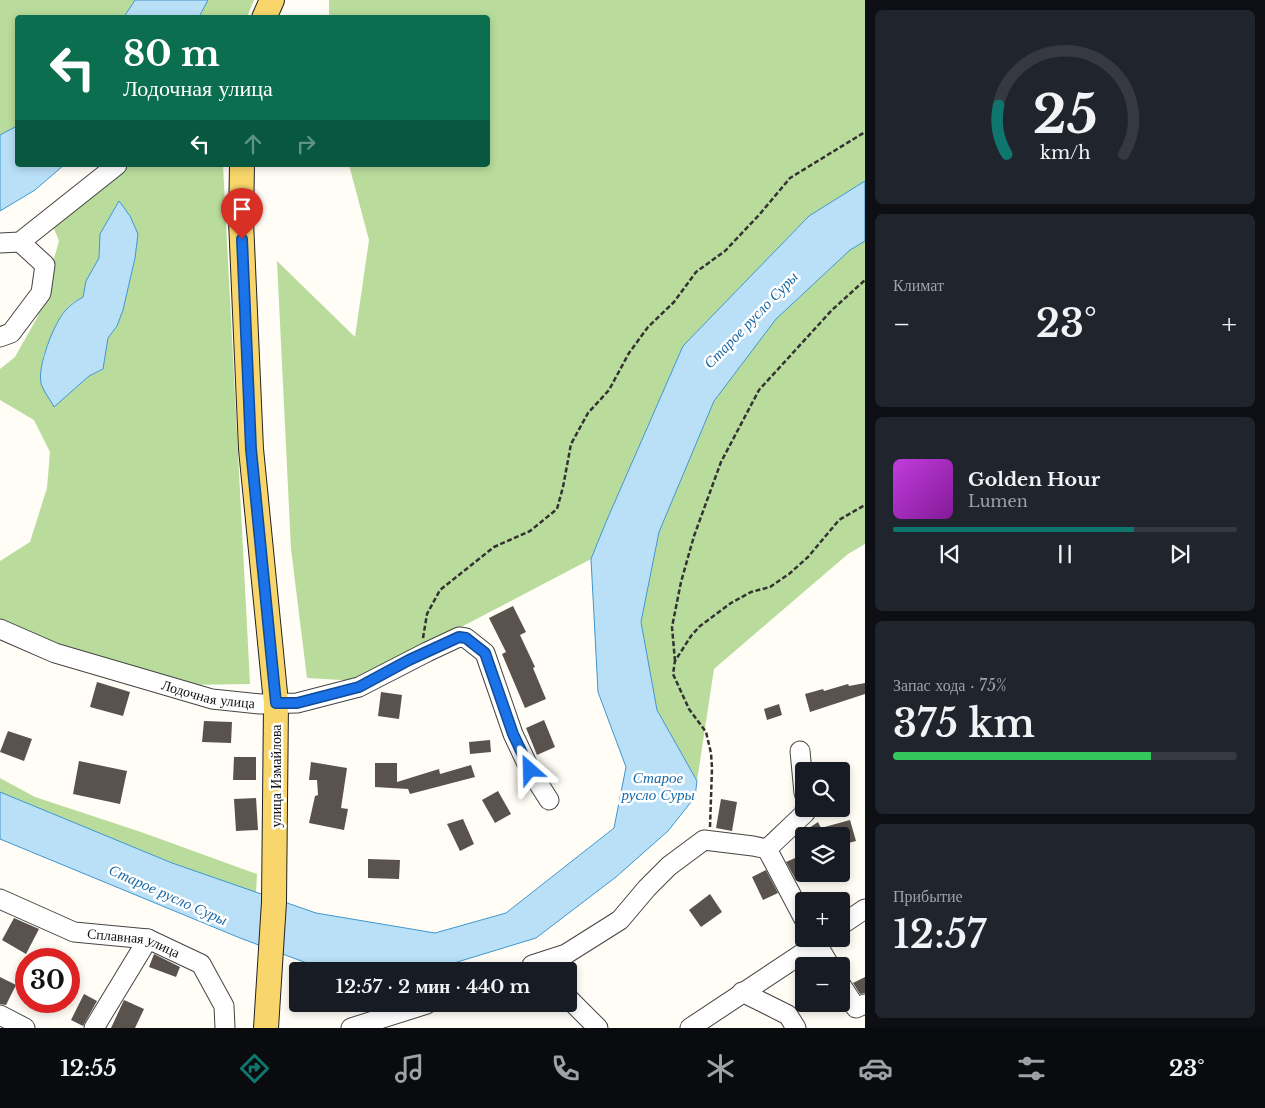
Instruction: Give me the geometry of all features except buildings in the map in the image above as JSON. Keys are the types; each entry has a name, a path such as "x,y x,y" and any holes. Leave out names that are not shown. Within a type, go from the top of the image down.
{"main road":[{"path":"265,15 272,0"},
{"name":"улица Измайлова","path":"242,167 242,222 251,449 276,703 274,902 266,1028"}],"street":[{"path":"0,243 20,242 114,167"},
{"path":"0,337 12,332 41,293 46,265 20,242"},
{"name":"Лодочная улица","path":"0,629 55,653 212,699 260,704 297,703 359,687 459,637 466,638 485,653 513,734 530,770 549,800"},
{"path":"800,751 801,762"},
{"path":"767,849 801,817"},
{"path":"546,962 566,954 620,920 647,888 669,866 704,840 767,849"},
{"path":"767,849 795,903"},
{"name":"Сплавная улица","path":"0,899 74,932 148,939 201,964 224,1006 225,1028"},
{"path":"850,920 865,909"},
{"path":"94,1028 148,939"},
{"path":"690,1028 809,947"},
{"path":"742,992 788,1014 796,1028"},
{"path":"850,999 856,1008 865,1004"},
{"path":"577,1007 598,1028"},
{"path":"351,1028 402,1012"},
{"path":"0,1015 25,1028"}],"path":[{"path":"427,652 423,638 427,614 440,590 494,547 530,531 557,509 571,444 588,413 609,390 630,353 648,327 674,302 696,272 725,251 790,178 865,132"},
{"path":"704,840 710,827 711,752 706,732 689,709 673,674 675,661 672,627 681,582 694,536 721,462 759,390 832,310 865,280"},
{"path":"675,661 691,636 700,626 731,603 751,592 770,587 789,574 808,557 839,520 865,506"}],"green space":[{"path":"0,0 135,0 125,15 15,15 15,127 0,135"},
{"path":"208,0 254,0 248,15 200,15"},
{"path":"329,0 865,0 865,181 809,216 683,346 591,559 358,681 307,678 291,549 277,261 355,337 369,240 350,167 490,167 490,15 329,15"},
{"path":"126,167 223,167 250,684 184,685 42,639 0,621 0,561 30,542 47,488 50,452 34,420 0,400 0,369 15,357 38,316 59,241 53,226","holes":["119,201 135,227 135,258 123,310 117,326 108,338 103,369 89,376 70,393 50,397 41,385 43,356 63,313 72,303 83,297 86,281 99,258 99,247 107,222"]},
{"path":"865,241 865,544 848,554 714,669 697,781 657,710 641,621 659,532 714,401 776,319 850,250"},
{"path":"0,778 35,797 141,832 257,874 256,893 172,863 0,792"}],"water":[{"path":"135,0 208,0 200,15 125,15"},
{"path":"15,127 15,167 62,167 35,190 0,211 0,135"},
{"name":"Старое русло Суры","path":"865,181 865,241 850,250 776,319 714,401 659,532 641,622 657,710 697,781 695,797 668,831 616,877 536,938 457,962 304,962 240,938 0,839 0,792 172,863 316,913 435,933 506,913 614,828 626,767 598,692 591,559 683,346 809,216"},
{"path":"119,201 130,216 138,234 135,258 123,310 117,326 108,338 103,369 89,376 54,407 41,383 40,376 44,356 61,317 69,307 83,297 86,281 99,258 100,234"}],"route":[{"path":"242,239 251,449 276,703 297,703 359,687 409,660 459,637 466,638 485,653 513,734 530,770"}]}
